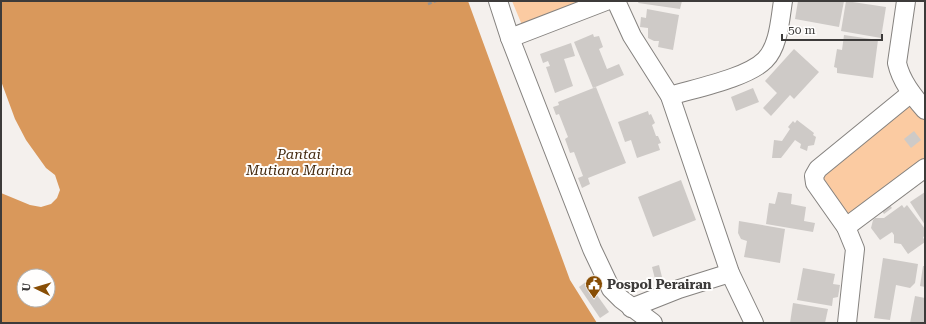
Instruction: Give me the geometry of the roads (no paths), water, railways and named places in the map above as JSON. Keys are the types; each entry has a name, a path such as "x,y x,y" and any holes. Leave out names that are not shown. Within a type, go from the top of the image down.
{"street":[{"path":"498,1 510,38 592,249 611,288 631,308 653,323"},
{"path":"510,38 606,1"},
{"path":"616,1 632,36 670,96 730,273 754,323"},
{"path":"670,96 738,75 766,59 774,44 780,26 783,1"},
{"path":"906,1 897,63 899,71 911,93 925,110"},
{"path":"847,323 855,249 846,227 815,183 815,172 911,93"},
{"path":"846,227 925,168"},
{"path":"631,308 679,289 730,273"}],"water":[{"name":"Pantai Mutiara Marina","path":"1,1 468,1 570,280 597,323 1,323 1,193 30,205 41,207 51,204 57,198 60,190 55,175 46,168 26,140 15,119 1,81"}],"place":[{"name":"Pospol Perairan","path":"594,299"}]}
